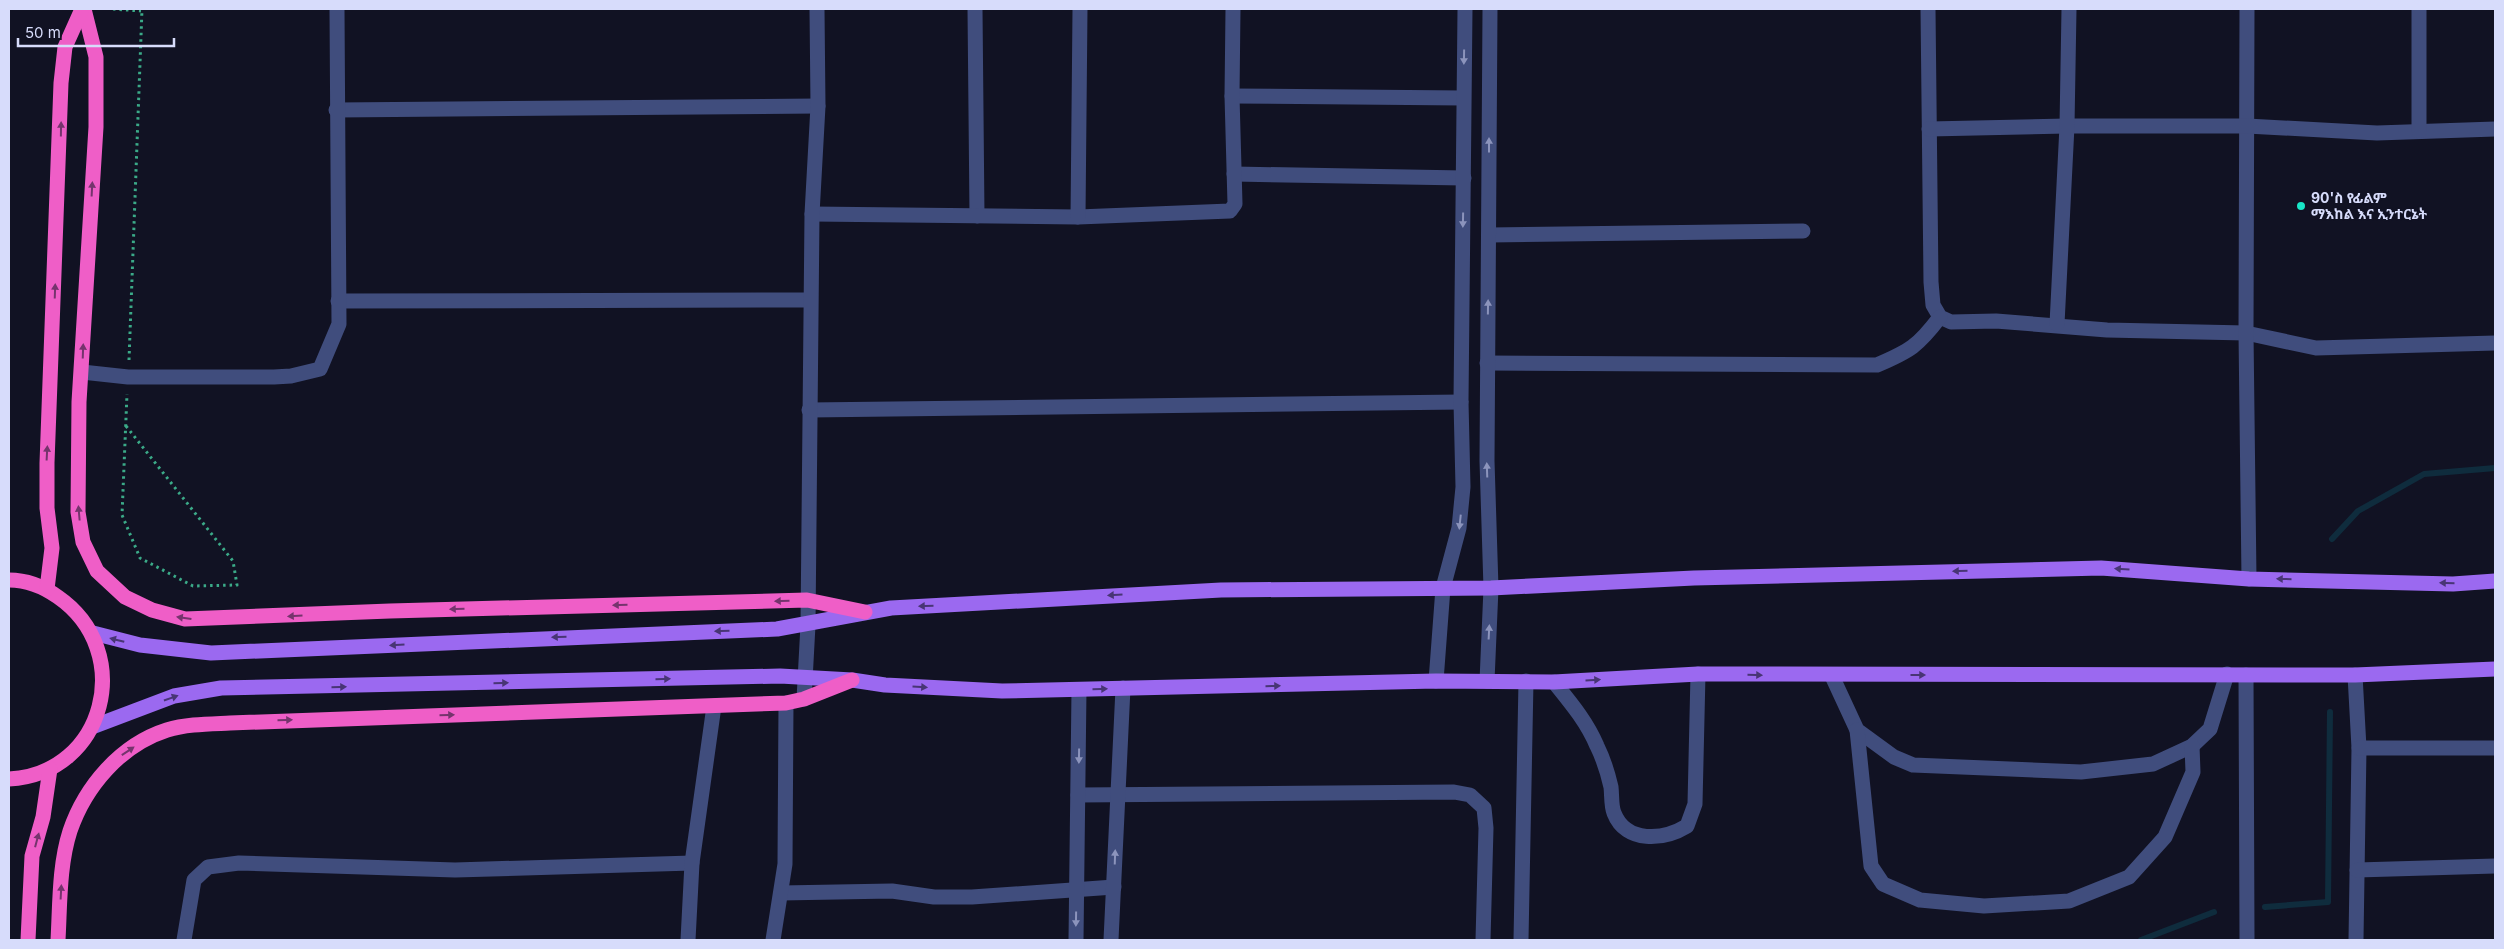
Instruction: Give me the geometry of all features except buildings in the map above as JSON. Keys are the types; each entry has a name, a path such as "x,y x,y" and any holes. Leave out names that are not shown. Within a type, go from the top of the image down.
{"highway":[{"path":"83,9 96,57 96,107 79,402 78,512 83,542 97,570 125,597 152,610 185,619 807,600 865,612"},
{"path":"47,589 52,548 47,508 47,463 61,83 65,47 83,9"},
{"path":"9,580 19,580 47,589 74,607 93,634 101,656 104,680 101,704 92,727 74,751 50,769 23,778 9,779"},
{"path":"58,940 61,883 70,832 86,795 114,761 136,746 164,731 184,726 230,723 786,703 804,699 852,680"},
{"path":"28,940 32,856 43,817 50,769"}],"main road":[{"path":"93,634 140,645 211,654 777,629 808,625 891,608 1221,590 1491,588 1694,578 2100,568 2249,579 2453,584 2495,581"},
{"path":"92,727 174,696 221,688 780,676 969,690 1079,690 1436,681 1554,682 1698,674 1832,676 2355,675 2495,669"}],"street":[{"path":"82,372 128,377 274,377 291,376 320,369 339,324 336,110 337,9"},
{"path":"804,699 808,625 812,214 818,106 817,9"},
{"path":"975,9 976,216"},
{"path":"1078,217 1080,9"},
{"path":"812,214 1078,217 1230,211 1235,204 1232,96 1233,9"},
{"path":"1436,681 1443,588 1459,528 1463,487 1461,402 1465,9"},
{"path":"1487,681 1491,588 1487,461 1490,9"},
{"path":"1928,9 1931,282 1934,305 1940,317 1951,322 1996,321 2057,324 2107,330 2246,333 2316,348 2495,343"},
{"path":"2057,324 2067,126 2069,9"},
{"path":"2247,9 2246,333 2249,579"},
{"path":"2419,9 2419,131"},
{"path":"1232,96 1463,98"},
{"path":"336,110 818,106"},
{"path":"1930,129 2067,126 2247,126 2377,133 2495,129"},
{"path":"1234,174 1464,178"},
{"path":"1489,235 1803,232"},
{"path":"338,301 810,300"},
{"path":"1487,363 1877,365 1920,342 1940,317"},
{"path":"809,410 1461,402"},
{"path":"1554,682 1585,721 1598,748 1610,787 1614,814 1624,827 1634,835 1655,837 1672,835 1687,826 1695,804 1698,674"},
{"path":"1857,730 1894,757 1913,765 2081,772 2153,764 2192,746 2210,729 2227,674"},
{"path":"2246,675 2247,940"},
{"path":"2355,675 2359,748 2356,940"},
{"path":"1832,676 1857,730 1871,866 1883,884 1920,900 1984,906 2069,901 2129,877 2165,837 2193,772 2192,746"},
{"path":"1521,940 1526,681"},
{"path":"1111,940 1123,688"},
{"path":"1076,940 1079,690"},
{"path":"773,940 781,893 786,828 786,703"},
{"path":"688,940 692,863 714,706"},
{"path":"2359,748 2495,748"},
{"path":"1078,795 1454,792 1470,795 1484,808 1483,940"},
{"path":"184,940 194,880 208,867 239,863 455,870 692,863"},
{"path":"2357,870 2495,866"},
{"path":"781,893 892,891 934,897 972,897 1114,887"}],"path":[{"path":"113,9 142,10 122,515 140,558 193,586 237,584 233,561 126,426"}],"waterway":[{"path":"2332,539 2358,511 2424,474 2495,468"},
{"path":"2265,907 2328,902 2330,712"},
{"path":"2141,940 2214,912"}],"place":[{"name":"90'ስ የፊልም ማእከል እና ኢንተርኔት","path":"2301,206"}]}
